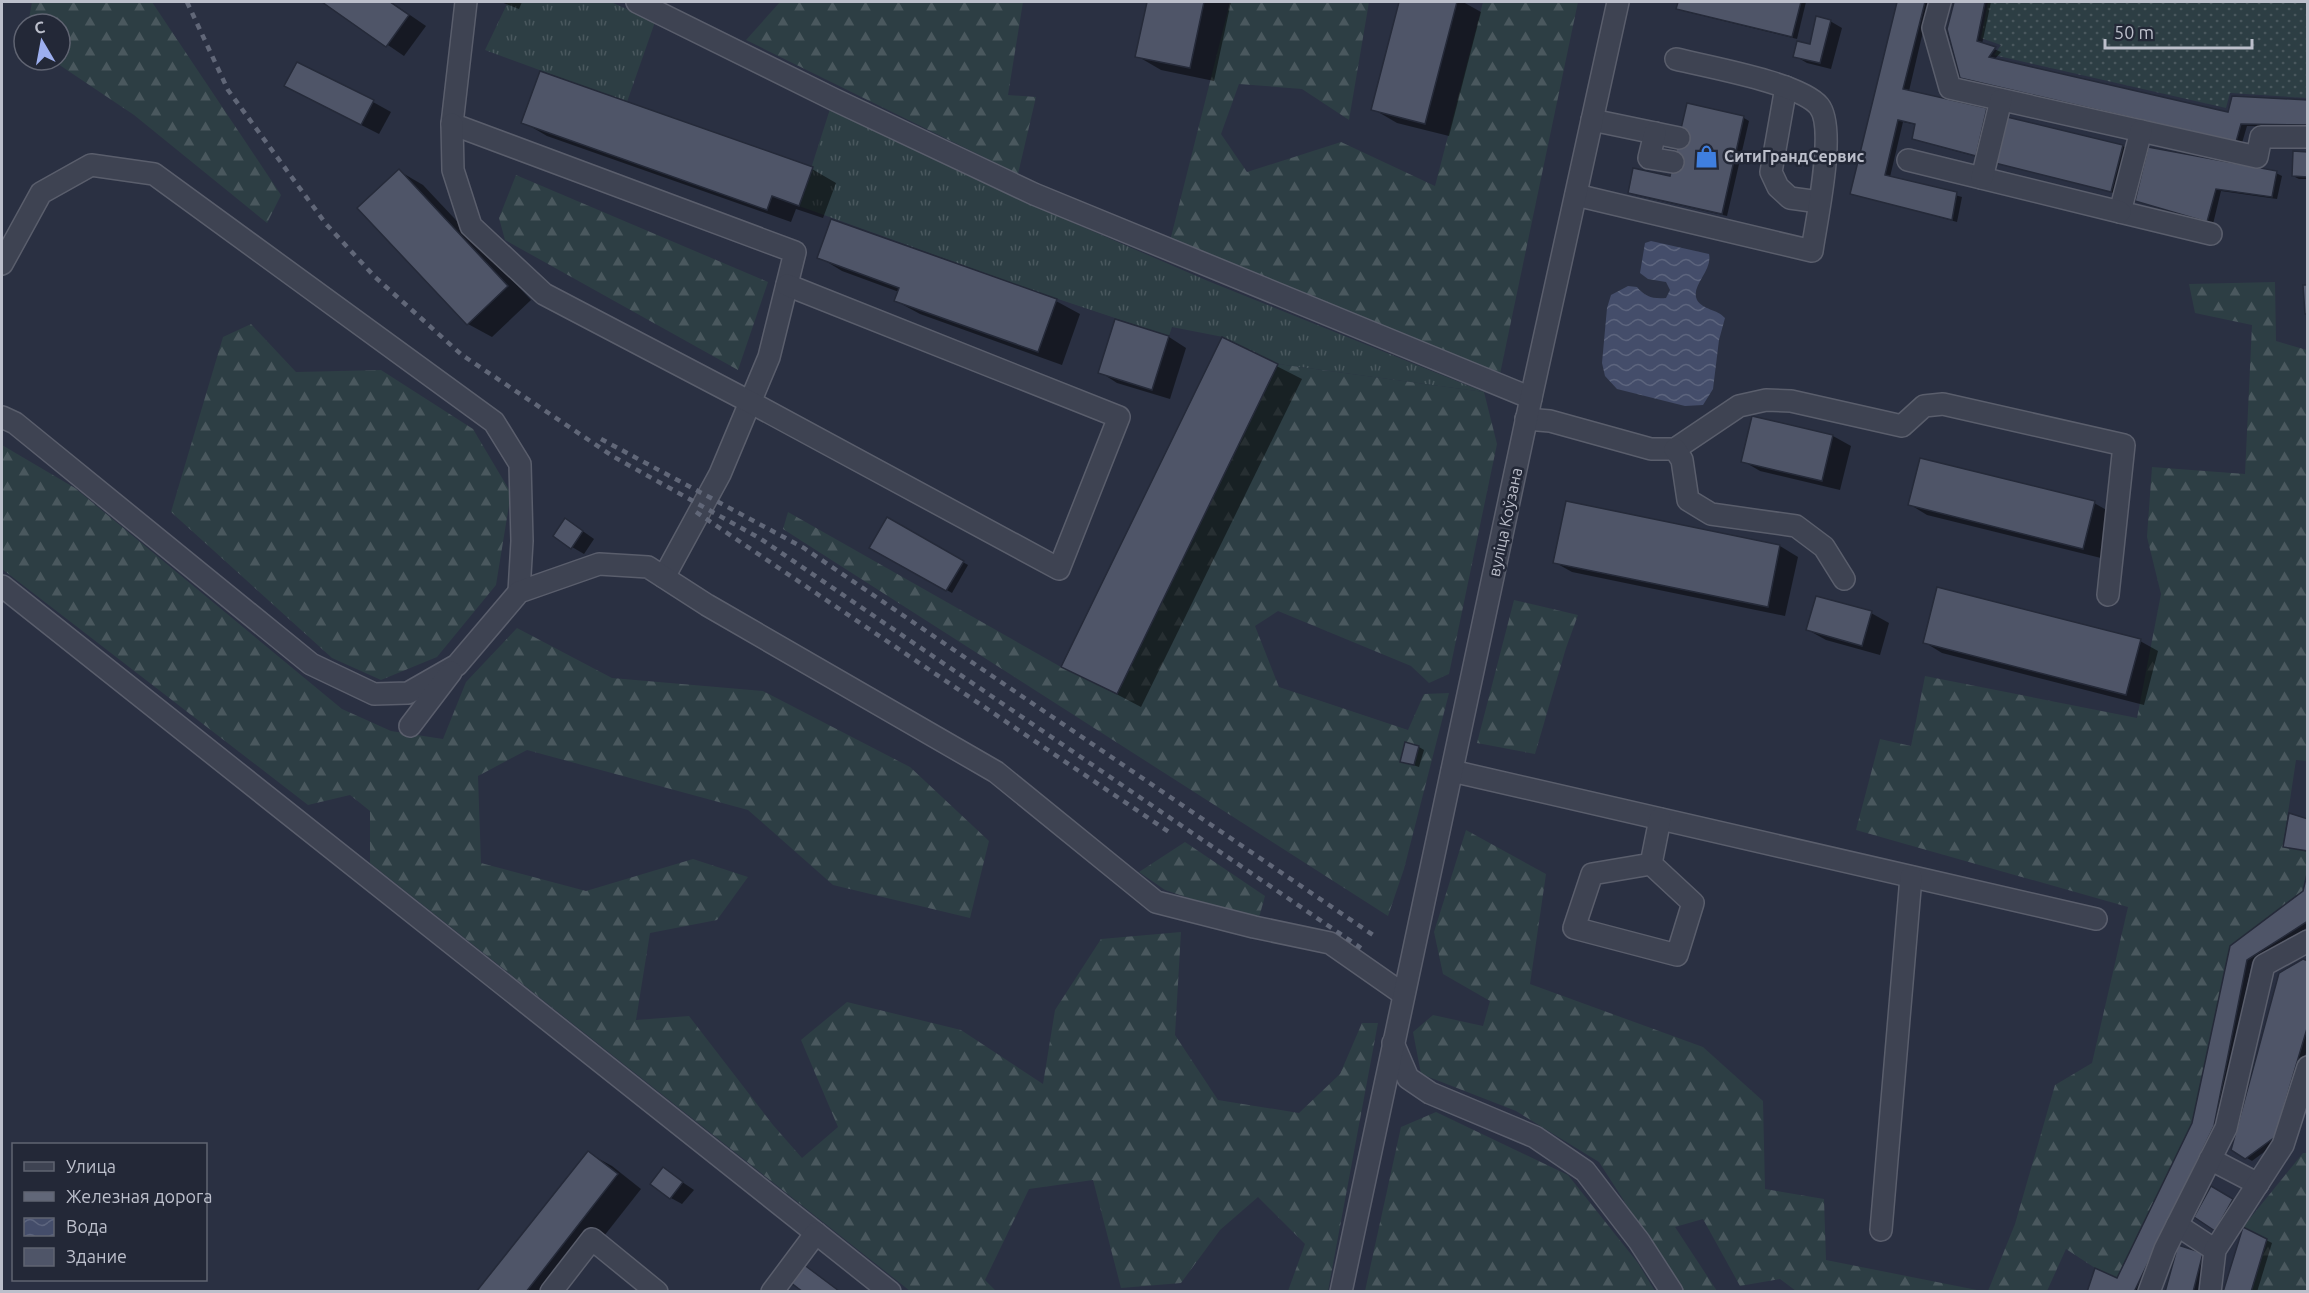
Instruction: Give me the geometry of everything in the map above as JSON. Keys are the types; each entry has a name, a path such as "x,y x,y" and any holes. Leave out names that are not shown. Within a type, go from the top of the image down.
{"street":[{"path":"466,2 452,124 453,170 471,226 544,294 1059,569 1119,417 787,285"},
{"path":"638,2 833,99 1034,194 1529,408 1550,421 1651,449 1675,449 1739,406 1766,400 1791,401 1902,426 1924,406 1943,404 2124,446 2108,595"},
{"name":"вуліца Коўзана","path":"1341,1292 1403,994 1618,2"},
{"path":"1940,2 1933,28 1950,88 2257,157 2261,137 2307,137"},
{"path":"1576,195 1812,251 1827,144 1825,120 1821,108 1808,96 1786,87 1676,59"},
{"path":"1786,87 1771,172 1778,187 1790,198 1819,202"},
{"path":"1982,178 2001,100"},
{"path":"1592,120 1679,138"},
{"path":"452,124 795,252 769,357 720,474 664,577"},
{"path":"2120,212 2140,131"},
{"path":"1655,133 1649,158 1673,162"},
{"path":"1908,160 2211,234"},
{"path":"2,264 41,193 91,165 154,174 494,422 520,464 522,541 519,592"},
{"path":"2,417 15,423 311,664 374,694 408,693 457,665"},
{"path":"1675,449 1682,460 1688,500 1711,514 1796,526 1824,547 1844,579"},
{"path":"410,726 457,665 519,592 599,564 648,567 717,611 996,772 1156,902 1254,927 1330,943 1403,994"},
{"path":"2,586 890,1292"},
{"path":"1452,771 2096,919"},
{"path":"1651,864 1660,819"},
{"path":"1651,864 1693,903 1677,956 1574,928 1592,874 1651,864"},
{"path":"1881,1230 1911,877"},
{"path":"2149,1292 2177,1226 2226,1128 2264,965 2307,940"},
{"path":"1393,1043 1408,1078 1430,1093 1535,1137 1585,1171 1639,1240 1672,1292"},
{"path":"2210,1292 2215,1250 2283,1145 2307,1067"},
{"path":"2210,1159 2258,1184"},
{"path":"2177,1226 2215,1250"},
{"path":"772,1292 816,1233"},
{"path":"551,1292 592,1239 657,1292"}],"green space":[{"path":"32,2 152,2 281,195 267,223 134,115 70,72 72,72 72,12 30,12"},
{"path":"508,2 611,2 655,22 627,102 485,50"},
{"path":"780,2 1023,2 1008,95 1036,97 1018,174 746,40"},
{"path":"1230,2 1369,2 1349,120 1302,89 1239,84 1221,134 1247,172 1341,142 1435,186 1483,2 1578,2 1500,374 1170,241"},
{"path":"1988,2 2307,2 2307,98 2230,93 2226,108 1994,55 2001,45 1981,38"},
{"path":"830,109 1076,224 1208,281 1484,392 1278,364 1223,337 1172,327 1169,336 1046,295 799,206"},
{"path":"516,175 768,282 738,370 505,240 499,218"},
{"path":"2275,282 2276,341 2307,350 2308,761 2296,760 2283,846 2307,851 2307,870 2303,891 2230,946 2192,1123 2117,1278 2095,1268 2066,1249 2047,1291 1988,1291 2015,1224 2055,1085 2092,1063 2128,907 1856,830 1880,739 1911,746 1925,676 2137,718 2161,594 2147,537 2152,467 2245,474 2252,325 2195,313 2189,284"},
{"path":"251,324 296,372 381,370 473,429 511,493 496,585 437,657 381,680 332,658 171,512 223,337"},
{"path":"1278,364 1484,392 1497,444 1449,674 1429,683 1411,666 1278,611 1255,626 1279,687 1408,730 1424,694 1449,693 1404,869 1388,916 783,529 788,512 1061,667 1117,694"},
{"path":"2,445 75,488 342,709 391,731 443,739 466,682 517,628 612,678 763,691 910,767 989,841 970,918 833,885 748,810 527,750 478,776 481,863 586,891 693,859 748,877 717,920 650,933 636,1020 689,1016 773,1125 802,1158 838,1127 801,1040 847,1002 961,1030 1043,1084 1055,1010 1101,939 1181,932 1175,1035 1218,1100 1299,1113 1340,1074 1362,1023 1378,1023 1328,1291 1288,1291 1305,1244 1258,1197 1220,1230 1181,1283 1121,1288 1093,1180 1029,1189 985,1280 996,1291 910,1291 370,863 370,811 350,795 308,805 2,569"},
{"path":"1514,600 1578,615 1535,754 1477,743"},
{"path":"1466,830 1546,874 1530,984 1703,1047 1763,1101 1765,1189 1824,1199 1826,1260 1982,1291 1796,1291 1780,1279 1740,1286 1703,1219 1675,1227 1717,1291 1682,1291 1599,1162 1516,1111 1421,1074 1413,1032 1433,1015 1483,1026 1490,1001 1443,974 1434,932"},
{"path":"1185,842 1265,896 1258,921 1165,890 1139,872"},
{"path":"1436,1112 1568,1175 1638,1263 1655,1291 1365,1291 1401,1127"},
{"path":"2303,1153 2307,1153 2307,1291 2251,1291 2267,1239 2243,1227"}],"water":[{"path":"1651,241 1709,254 1708,266 1696,289 1697,300 1706,308 1725,318 1719,340 1713,389 1703,405 1685,406 1617,389 1605,376 1602,363 1607,308 1611,295 1628,286 1637,287 1650,297 1666,298 1670,290 1666,282 1648,279 1640,273 1645,243"}],"building":[{"path":"322,2 390,2 409,15 386,47"},
{"path":"1147,2 1204,2 1190,68 1135,57"},
{"path":"1399,2 1457,2 1425,124 1371,110"},
{"path":"1678,2 1801,2 1792,37 1676,9"},
{"path":"1897,2 1925,2 1903,89 1987,108 1976,156 1912,139 1915,124 1898,120 1885,175 1957,192 1952,220 1850,194"},
{"path":"1954,2 1985,2 1977,41 1996,47 1989,57 2228,112 2232,96 2308,100 2308,125 2241,124 2236,142 1960,78 1947,29"},
{"path":"1816,16 1831,20 1820,63 1793,57 1797,41 1810,44"},
{"path":"297,62 374,100 361,125 284,86"},
{"path":"540,71 813,167 799,206 772,196 767,210 521,123"},
{"path":"1687,103 1744,116 1722,214 1628,193 1633,168 1670,176"},
{"path":"2007,117 2123,145 2111,192 1995,163"},
{"path":"2148,147 2277,171 2272,197 2216,189 2207,222 2135,201"},
{"path":"2293,151 2308,152 2308,177 2292,176"},
{"path":"399,169 508,286 467,325 357,208"},
{"path":"831,219 1057,299 1038,352 894,301 899,288 817,258"},
{"path":"2303,285 2308,285 2308,314 2305,314"},
{"path":"1115,319 1169,336 1152,390 1098,373"},
{"path":"1222,337 1278,364 1117,694 1061,667"},
{"path":"1752,416 1833,435 1822,481 1741,462"},
{"path":"1920,458 2095,501 2083,549 1908,505"},
{"path":"1566,501 1780,545 1768,607 1553,563"},
{"path":"887,517 964,561 946,591 869,548"},
{"path":"565,518 583,531 571,549 553,536"},
{"path":"1937,587 2141,639 2126,695 1923,643"},
{"path":"1816,596 1872,611 1862,646 1806,630"},
{"path":"1405,742 1419,746 1414,765 1400,762"},
{"path":"2289,813 2308,819 2308,851 2283,847"},
{"path":"2308,870 2308,921 2247,960 2214,1126 2134,1292 2087,1292 2095,1268 2117,1278 2192,1123 2230,946 2303,891"},
{"path":"2303,959 2308,961 2308,1025 2275,1137 2245,1159 2231,1150 2279,973"},
{"path":"588,1151 618,1174 526,1292 476,1292"},
{"path":"663,1167 683,1182 670,1199 650,1184"},
{"path":"2211,1186 2233,1199 2215,1231 2194,1217"},
{"path":"2243,1227 2267,1239 2251,1292 2223,1292"},
{"path":"2178,1245 2203,1253 2193,1292 2165,1292"},
{"path":"803,1264 839,1291 803,1292 790,1282"}],"railway":[{"path":"187,2 228,90 326,224 375,277 462,355 614,457 761,539 1361,948"},
{"path":"601,439 804,548 1373,935"},
{"path":"696,512 1172,834"}],"place":[{"name":"СитиГрандСервис","path":"1706,156"}]}
